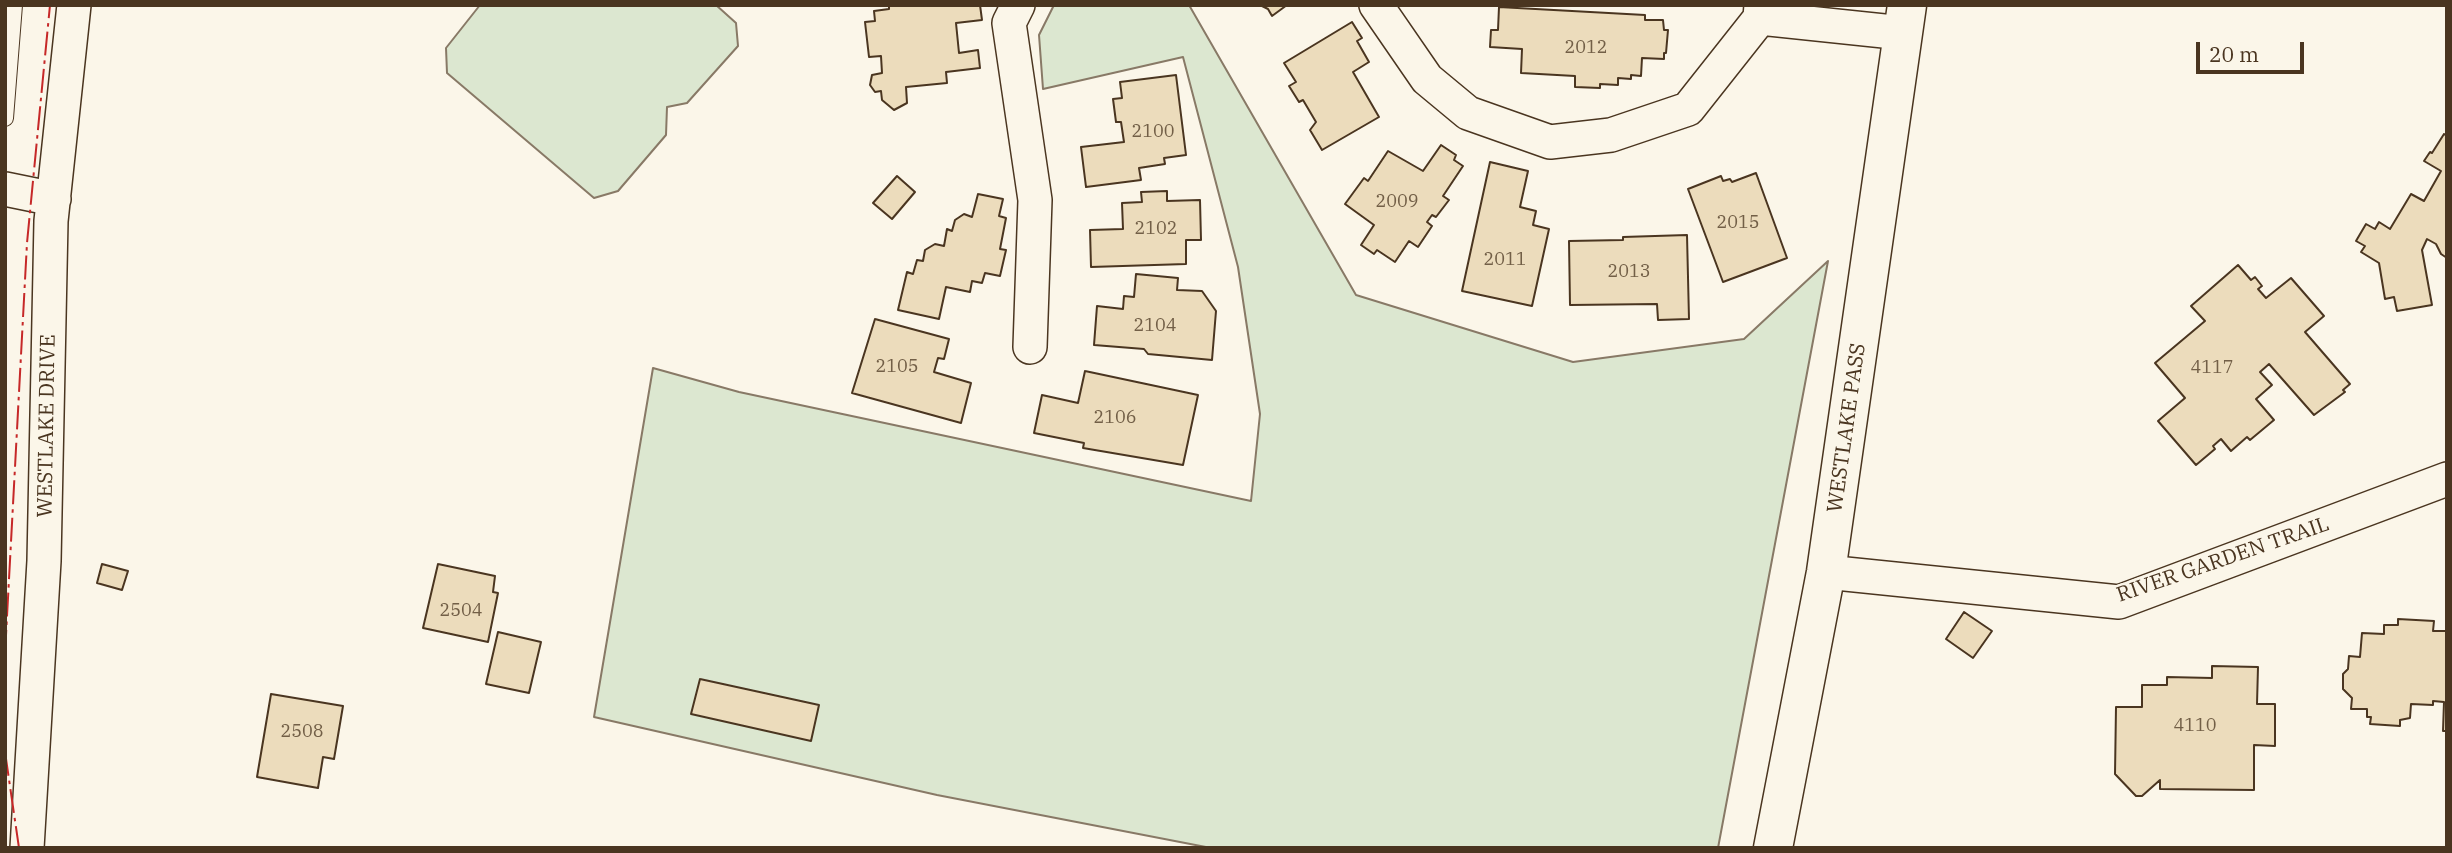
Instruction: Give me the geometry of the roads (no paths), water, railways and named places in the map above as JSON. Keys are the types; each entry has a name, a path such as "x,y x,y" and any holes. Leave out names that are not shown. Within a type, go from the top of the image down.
{"street":[{"name":"WESTLAKE DRIVE","path":"27,848 44,561 54,200 74,5"},
{"path":"1018,5 1009,23 1035,200 1031,347"},
{"path":"1376,5 1427,79 1468,113 1550,142 1611,135 1688,109 1760,12 1905,19"},
{"name":"WESTLAKE PASS","path":"1773,848 1826,572 1905,19"},
{"path":"5,189 54,200"},
{"name":"RIVER GARDEN TRAIL","path":"1826,572 2119,602 2447,479"}],"lane":[{"path":"5,118 14,5"}]}
